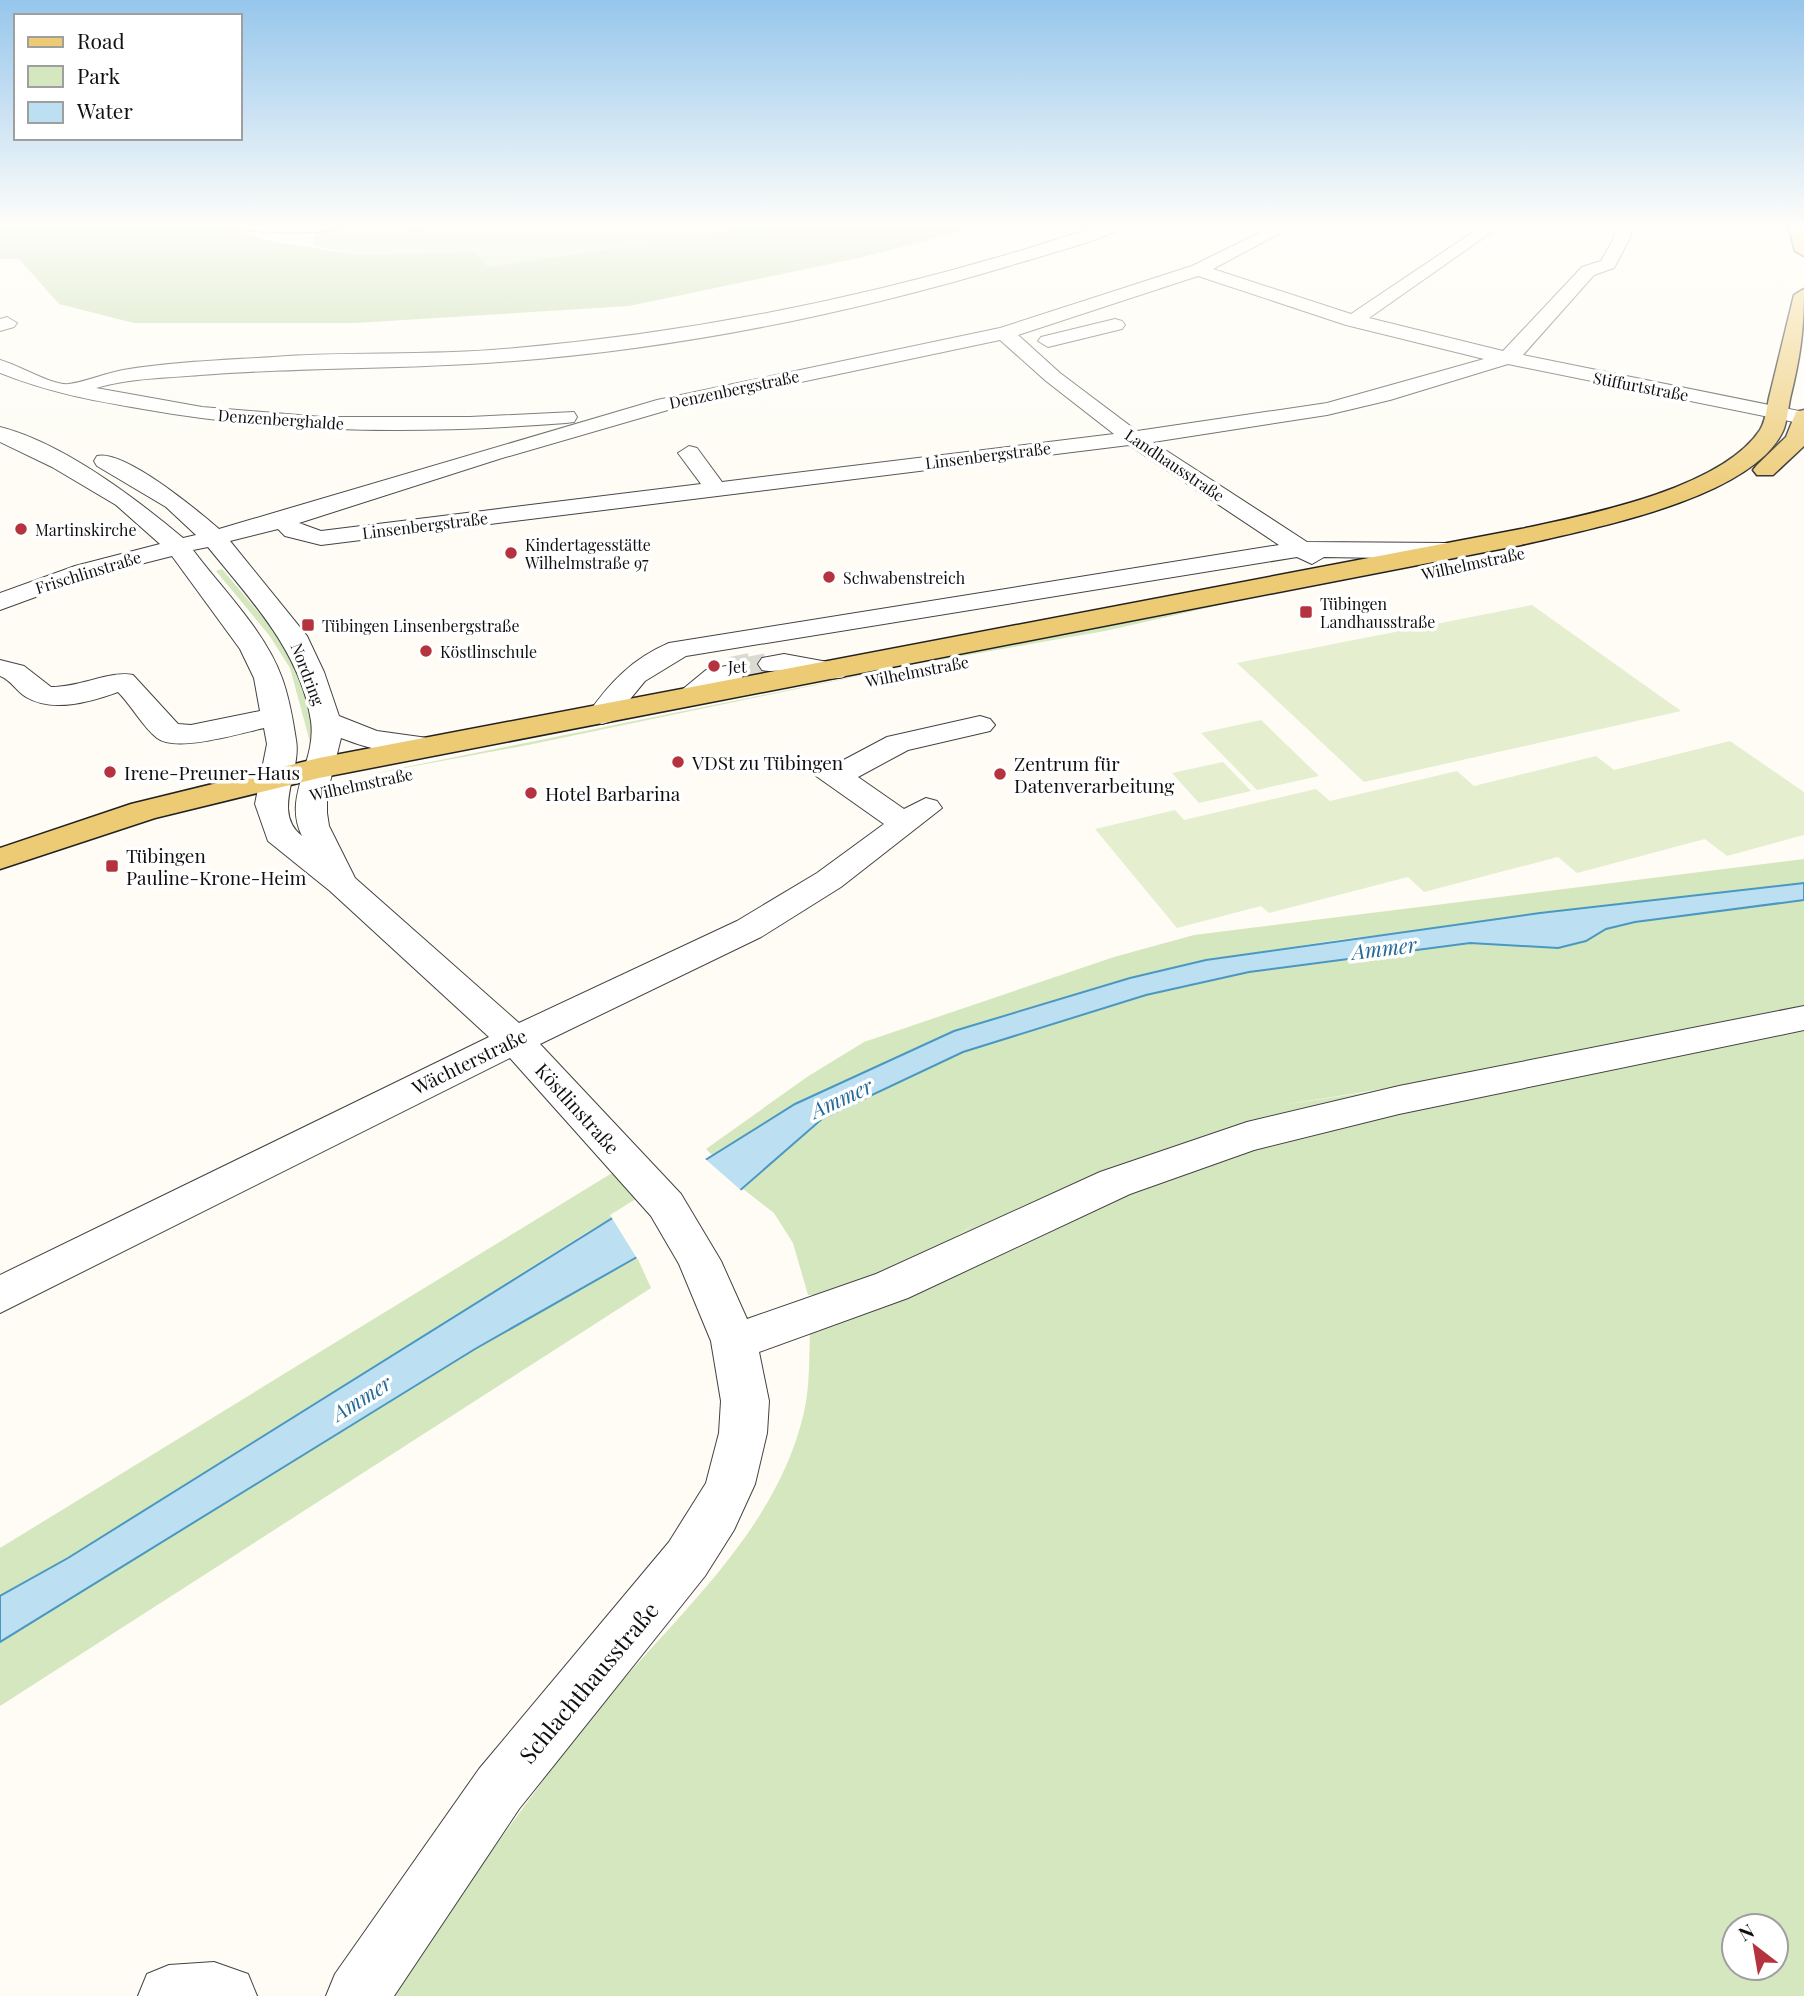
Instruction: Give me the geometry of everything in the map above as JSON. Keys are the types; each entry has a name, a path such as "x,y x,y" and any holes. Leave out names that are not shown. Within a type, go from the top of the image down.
{"main road":[{"path":"1773,425 1799,317"},
{"name":"Wilhelmstraße","path":"0,859 143,811 273,791 315,781 1288,603 1400,569 1447,551 1597,520 1679,494 1722,475 1752,453 1773,425"},
{"name":"Wilhelmstraße","path":"315,781 431,746 1335,573 1400,569 1617,530 1702,503 1764,470 1802,435"},
{"path":"1288,603 1311,592 1335,573"},
{"name":"Wilhelmstraße","path":"0,887 273,791"}],"street":[{"path":"685,317 701,329"},
{"path":"79,392 80,386 96,381 145,374 317,360 494,356 701,329 762,317"},
{"name":"Denzenbergstraße","path":"664,404 1004,333 1053,317"},
{"name":"Stiffurtstraße","path":"1340,317 1773,425 1802,435"},
{"path":"1353,321 1359,317"},
{"name":"Linsenbergstraße","path":"283,520 294,531 321,538 1133,438 1314,412 1383,396 1504,359 1518,351 1548,317"},
{"path":"1022,348 1115,325"},
{"name":"Landhausstraße","path":"1004,333 1053,377 1133,438 1303,549 1335,573"},
{"name":"Denzenberghalde","path":"0,366 53,387 79,392 202,413 322,424 576,422 664,404"},
{"path":"178,547 283,520 576,422"},
{"name":"Nordring","path":"5,424 85,450 174,502 214,538 293,636 310,672 326,721 326,745 315,781"},
{"name":"Nordring","path":"5,424 60,463 124,500 153,522 178,547 253,648 268,678 282,744 273,791"},
{"path":"689,453 716,489"},
{"name":"Frischlinstraße","path":"0,602 84,571 178,547"},
{"name":"Wilhelmstraße","path":"602,715 634,674 648,662 679,649 1303,549 1447,551"},
{"path":"765,634 778,663 834,671"},
{"path":"0,668 9,668 21,675 32,690 44,695 79,695 124,681 169,733 191,734 277,717"},
{"path":"686,698 716,676 731,673"},
{"path":"326,721 371,739 431,746"},
{"name":"Wächterstraße","path":"0,1295 514,1039 749,929 829,880 916,816 832,772 898,743 980,725"},
{"name":"Köstlinstraße","path":"315,781 313,826 342,884"},
{"name":"Köstlinstraße","path":"273,791 279,834 342,884 514,1039 666,1205 699,1261 734,1341"},
{"path":"734,1341 792,1324 891,1286 1115,1183 1247,1137 1399,1100 1804,1018"},
{"name":"Schlachthausstraße","path":"357,1996 499,1789 657,1598 716,1514 730,1485 744,1433 745,1401 734,1341"}],"lane":[{"path":"169,1996 214,1993 226,1996"}],"green space":[{"path":"111,317 449,317 355,323 134,323"},
{"path":"222,569 281,639 305,689 317,741 310,742 290,668 269,635 216,571"},
{"path":"1304,586 1105,631 917,664 528,745 361,776"},
{"path":"1532,605 1681,711 1364,782 1237,663"},
{"path":"1261,720 1319,776 1257,790 1201,733"},
{"path":"1730,741 1804,792 1804,835 1727,856 1705,839 1577,873 1558,857 1424,892 1408,877 1269,913 1261,906 1177,928 1095,829 1175,810 1184,820 1316,789 1330,801 1457,771 1474,786 1596,756 1614,770"},
{"path":"1223,762 1251,791 1199,803 1172,773"},
{"path":"1804,859 1804,883 1337,940 1206,960 1130,978 954,1031 795,1104 712,1155 706,1149 807,1077 864,1042 1114,957 1194,935"},
{"path":"1804,900 1804,1007 1414,1084 1276,1106 1415,1085 917,1268 979,1220 914,1268 829,1296 808,1295 793,1243 774,1213 743,1189 823,1118 963,1052 1146,995 1249,972 1403,950 1470,943 1558,948 1585,941 1606,929 1635,922"},
{"path":"1804,1026 1804,1996 390,1996 489,1855 592,1717 745,1538 770,1498 790,1457 806,1402 810,1332 1230,1150"},
{"path":"630,1162 656,1193 589,1231 68,1558 0,1596 0,1548"},
{"path":"637,1257 651,1288 0,1706 0,1642 475,1349"}],"water":[{"name":"Ammer","path":"1804,883 1804,900 1635,922 1606,929 1586,941 1558,948 1470,943 1249,972 1146,995 963,1052 823,1118 737,1193 637,1257 475,1349 0,1642 0,1596 68,1558 795,1104 954,1031 1130,978 1206,960 1540,913"}],"pier":[{"path":"703,1157 743,1192 638,1260 610,1215"}],"tunnel":[{"path":"743,670 772,664"},
{"path":"731,673 751,669"}],"place":[{"name":"Martinskirche","path":"21,529"},
{"name":"Kindertagesstätte Wilhelmstraße 97","path":"511,553"},
{"name":"Schwabenstreich","path":"829,577"},
{"name":"Tübingen Landhausstraße","path":"1306,612"},
{"name":"Tübingen Linsenbergstraße","path":"308,625"},
{"name":"Köstlinschule","path":"426,651"},
{"name":"Jet","path":"714,666"},
{"name":"VDSt zu Tübingen","path":"678,762"},
{"name":"Irene-Preuner-Haus","path":"110,772"},
{"name":"Zentrum für Datenverarbeitung","path":"1000,774"},
{"name":"Hotel Barbarina","path":"531,793"},
{"name":"Tübingen Pauline-Krone-Heim","path":"112,866"}]}
